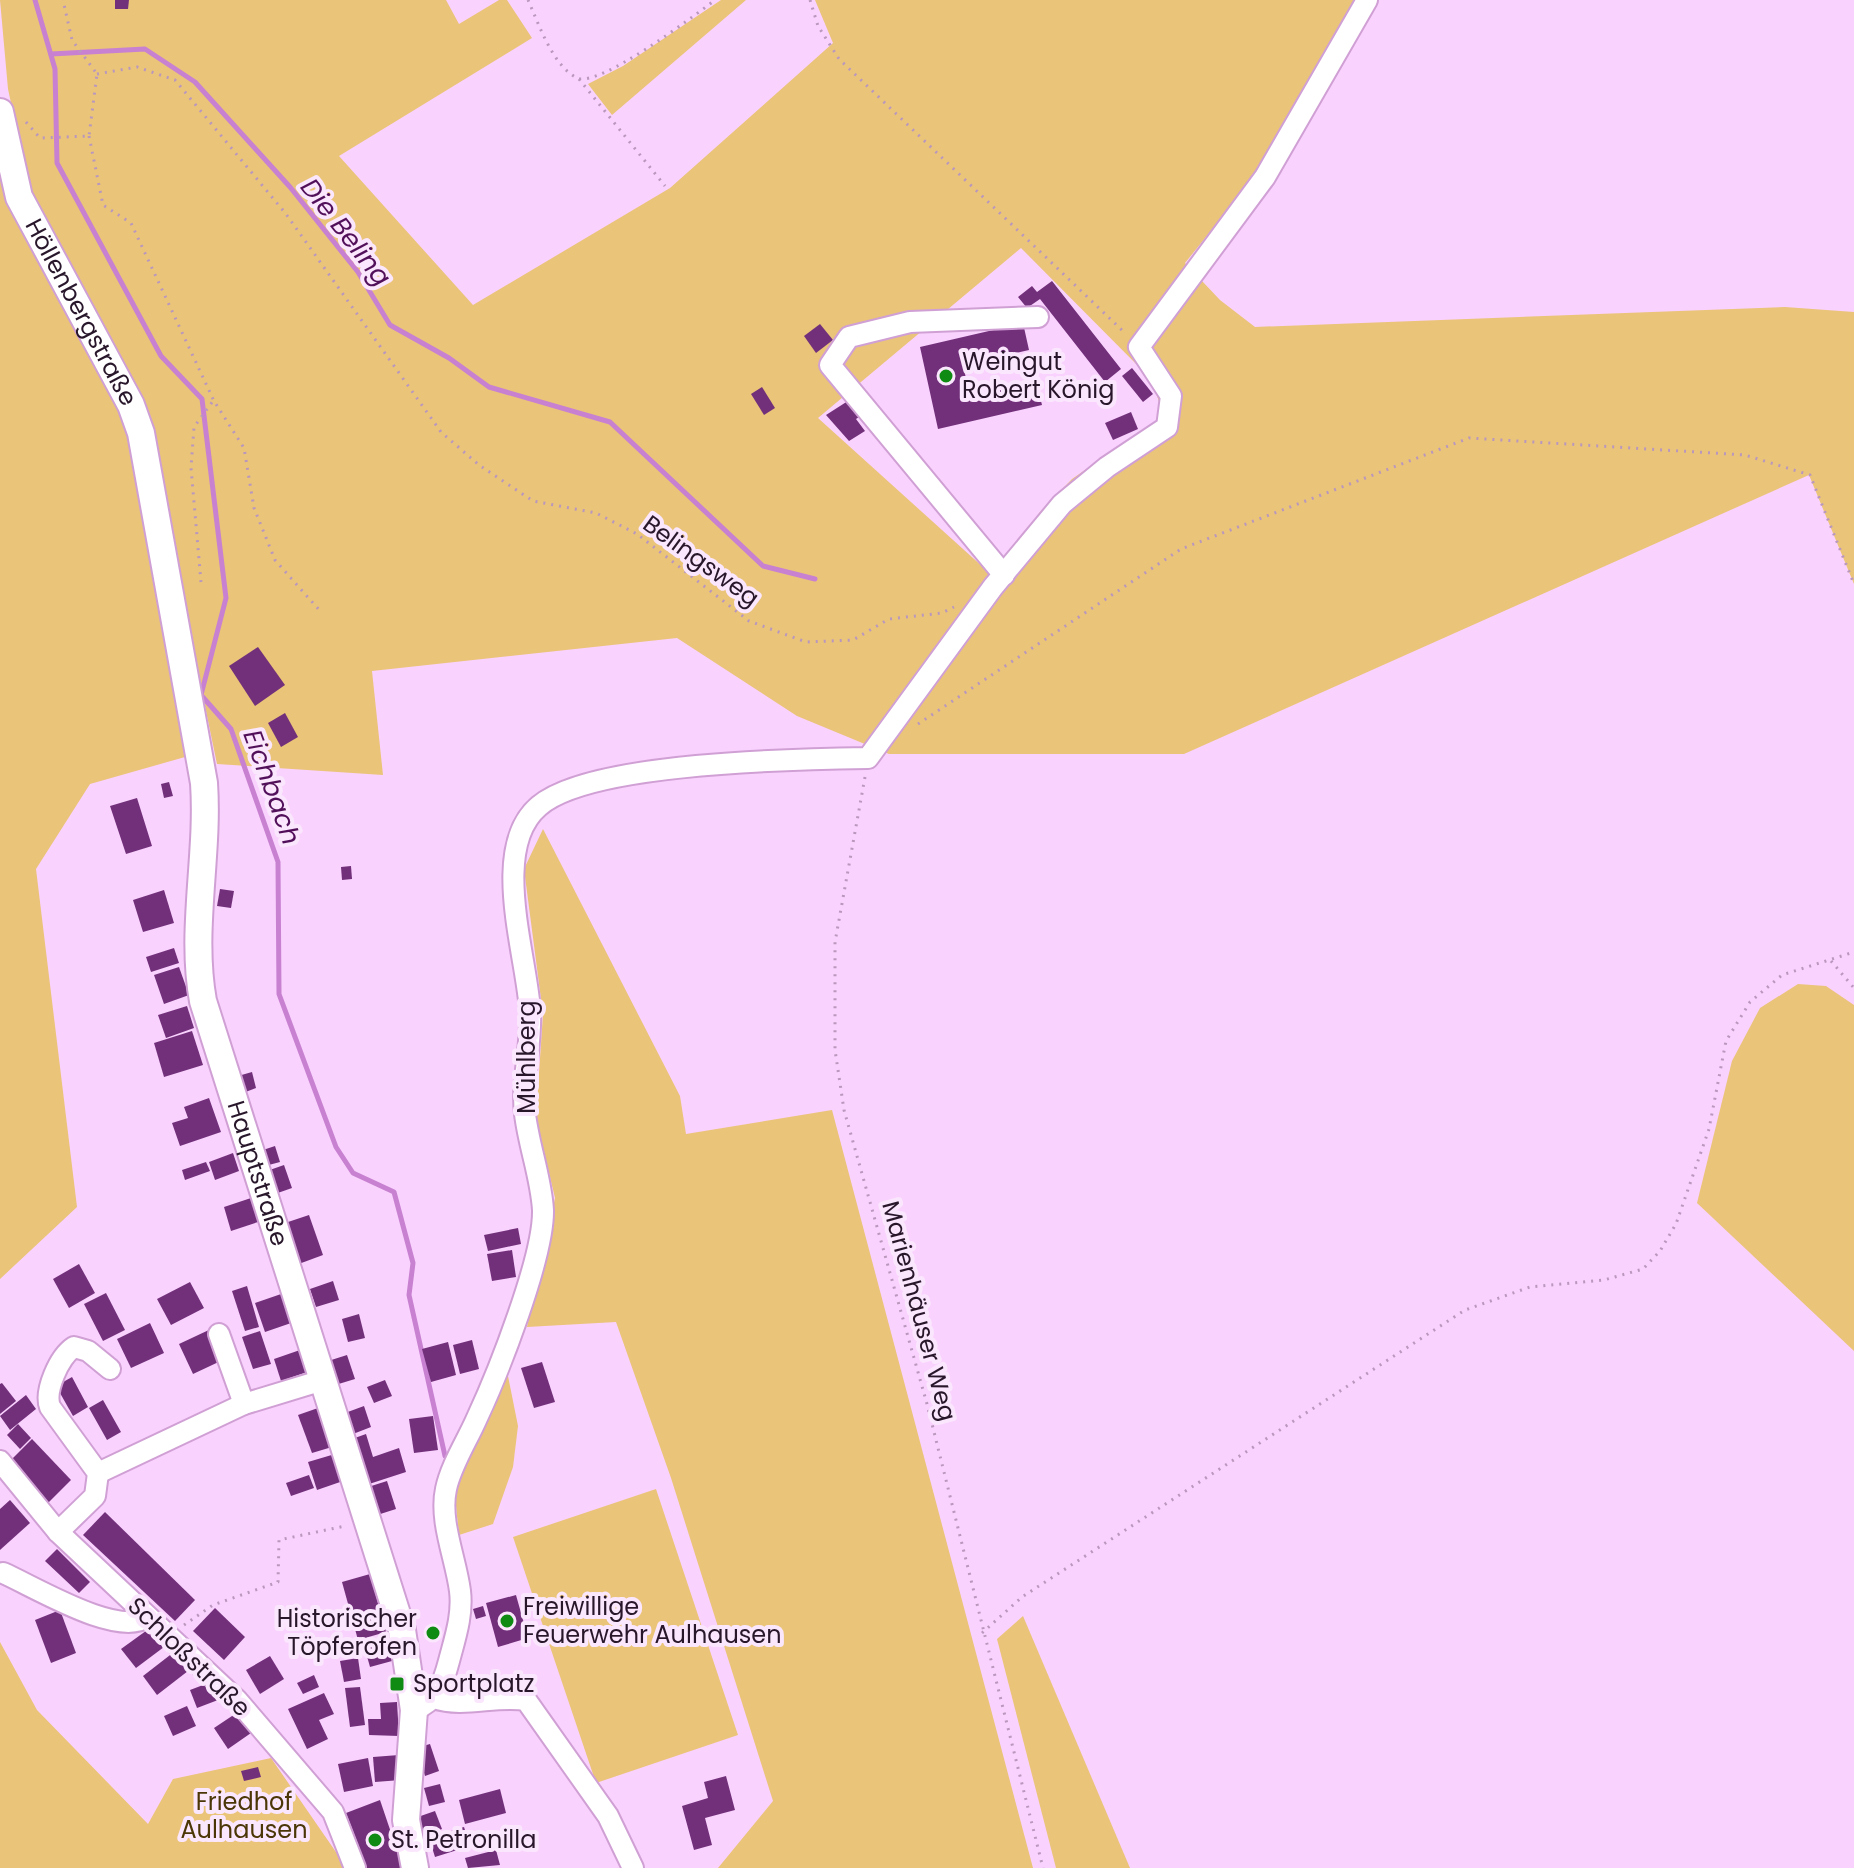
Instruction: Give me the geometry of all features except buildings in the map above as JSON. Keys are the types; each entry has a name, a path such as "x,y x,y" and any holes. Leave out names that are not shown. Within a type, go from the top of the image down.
{"main road":[{"name":"Höllenbergstraße","path":"0,112 19,197 131,405 149,467"},
{"name":"Hauptstraße","path":"149,467 158,538 204,783 207,819 198,960 203,1001 424,1704 406,1820 415,1868"}],"street":[{"path":"868,758 1004,575 1062,504 1107,467 1167,427 1171,396 1139,347 1265,177 1367,0"},
{"path":"1004,575 830,365 849,337 910,322 1038,317"},
{"name":"Mühlberg","path":"424,1704 444,1681 461,1605 446,1521 445,1491 482,1407 523,1296 543,1213 524,1112 530,1010 518,936 513,868 519,841 529,818 539,805 597,781 711,765 868,758"},
{"path":"219,1334 244,1404"},
{"path":"58,1532 95,1496 98,1473 50,1407 48,1394 63,1357 74,1347 88,1351 110,1369"},
{"path":"98,1473 244,1404 323,1380"},
{"name":"Schloßstraße","path":"0,1461 58,1532 237,1700 333,1812 355,1868"},
{"path":"3,1573 114,1622 136,1623 147,1617"},
{"path":"424,1704 506,1697 526,1700 583,1786 608,1816 633,1868"}],"path":[{"path":"63,0 72,40 97,74 89,136 103,205 131,223 213,401 244,448 254,508 275,560 321,612"},
{"path":"528,0 550,45 665,186"},
{"path":"579,79 598,77 715,0"},
{"path":"810,0 818,26 839,59 1139,347"},
{"name":"Belingsweg","path":"97,74 137,67 175,80 286,214 441,432 479,465 533,501 596,513 637,534 749,621 806,642 853,640 889,619 942,613 955,607"},
{"path":"44,138 89,136"},
{"path":"201,582 191,468 194,426 213,401"},
{"path":"907,731 1181,549 1469,438 1745,455 1810,475 1854,584"},
{"name":"Marienhäuser Weg","path":"868,758 835,942 835,1050 844,1110 927,1404 1043,1868"},
{"path":"982,1633 1022,1597 1465,1310 1530,1287 1604,1280 1643,1269 1660,1251 1676,1224 1709,1129 1726,1041 1750,1002 1782,975 1854,952"},
{"path":"1831,961 1854,988"},
{"path":"170,1634 213,1605 278,1582 279,1540 368,1521"}],"green space":[{"path":"0,0 446,0 459,24 499,0 507,0 532,38 339,156 473,305 670,188 833,43 815,0 1358,0 1256,175 1185,263 1220,300 1255,327 1785,307 1854,312 1854,584 1809,475 1184,754 889,754 797,716 677,638 372,671 383,775 217,764 141,398 29,187 8,89","holes":["1021,248 1152,380 1160,405 1157,420 1072,479 1040,512 994,577 818,418"]},
{"path":"721,0 746,0 612,115 588,84 623,66"},
{"path":"0,161 122,407 137,465 185,757 90,784 36,869 77,1207 0,1279"},
{"path":"543,829 680,1096 686,1134 832,1110 1033,1868 718,1868 773,1801 671,1478 616,1322 527,1327 555,1198 536,1118 543,1014 524,869"},
{"path":"1798,984 1826,986 1854,1005 1854,1351 1697,1203 1732,1061 1760,1008"},
{"path":"506,1366 518,1426 513,1467 493,1524 459,1535 454,1487"},
{"path":"656,1489 738,1735 596,1783 513,1537"},
{"path":"1023,1616 1130,1868 1056,1868 997,1639"},
{"name":"Friedhof Aulhausen","path":"0,1642 37,1710 148,1824 173,1779 271,1758 347,1868 0,1868"}],"waterway":[{"name":"Eichbach","path":"35,0 55,69 57,163 161,356 202,399 226,598 201,695 231,729 278,862 279,994 336,1147 353,1173 394,1192 413,1263 409,1295 445,1456"},
{"name":"Die Beling","path":"51,54 145,49 195,82 290,187 358,272 390,325 449,358 489,387 610,422 763,566 815,579"}],"place":[{"name":"Weingut Robert König","path":"946,376"},
{"name":"Freiwillige Feuerwehr Aulhausen","path":"507,1621"},
{"name":"Historischer Töpferofen","path":"433,1633"},
{"name":"Sportplatz","path":"397,1684"},
{"name":"St. Petronilla","path":"375,1840"}]}
